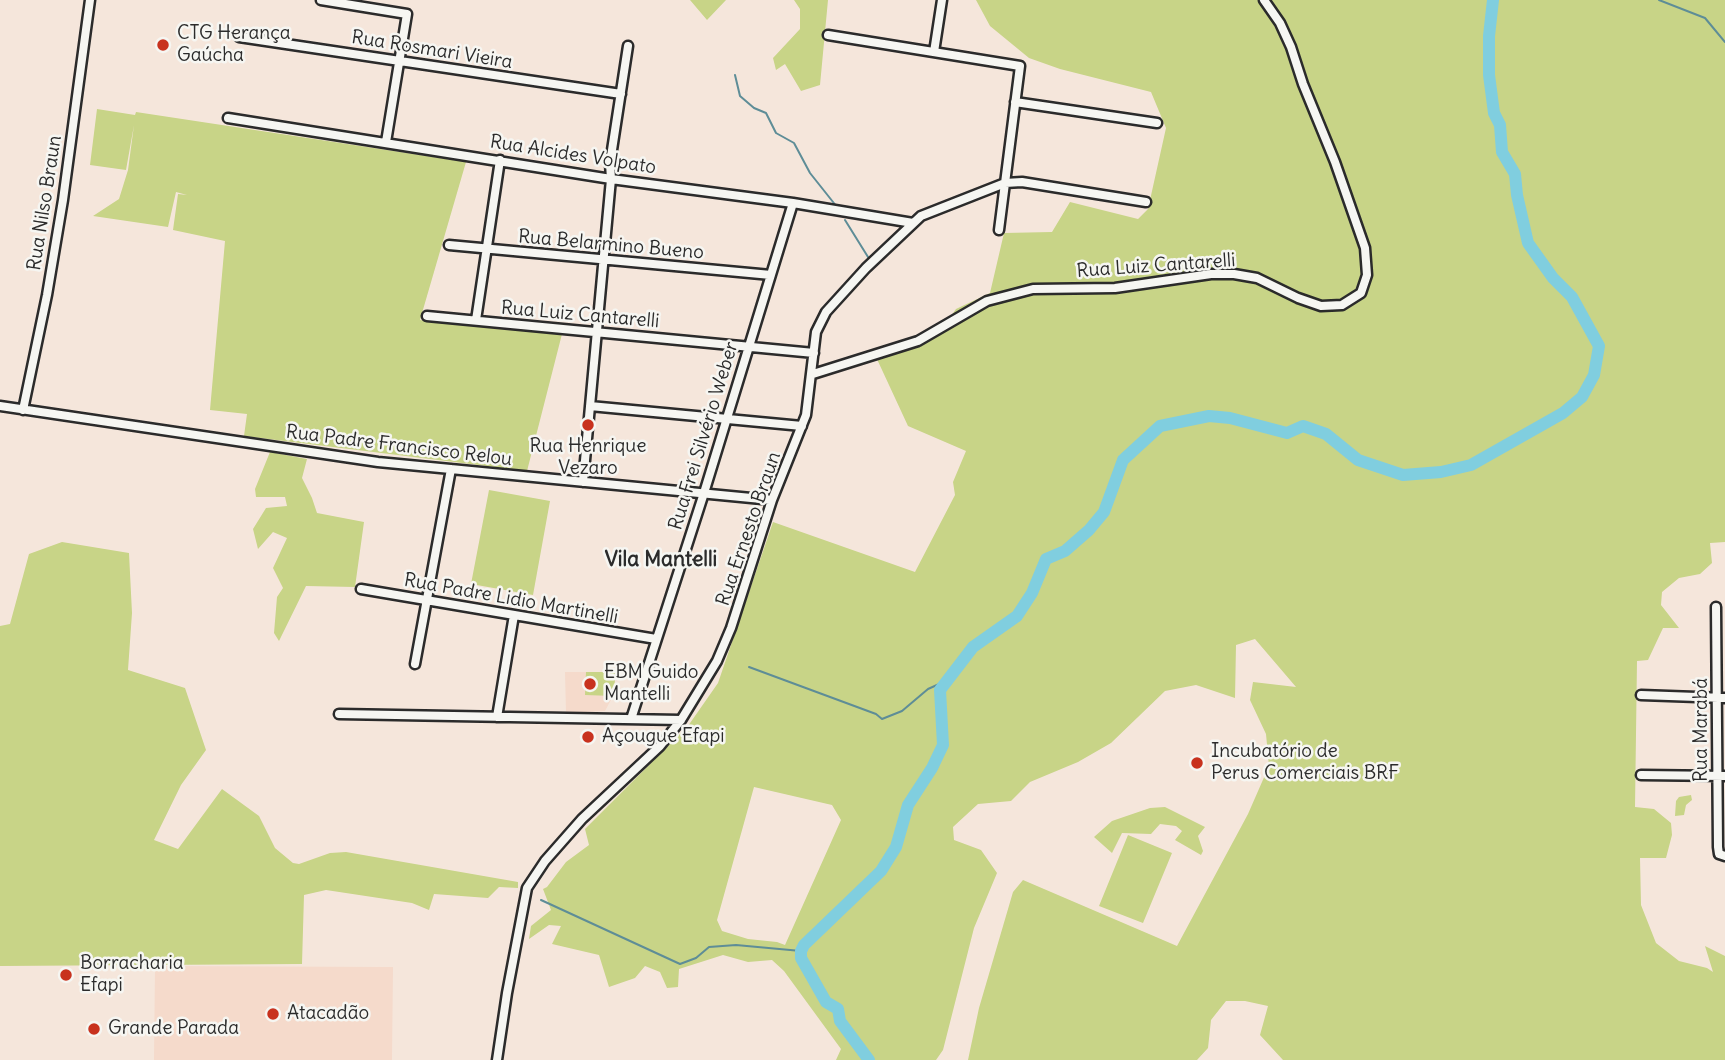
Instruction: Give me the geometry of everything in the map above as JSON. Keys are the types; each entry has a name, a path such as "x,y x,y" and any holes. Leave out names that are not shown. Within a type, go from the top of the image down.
{"street":[{"name":"Rua Nilso Braun","path":"23,410 63,200 89,0"},
{"path":"321,0 407,14 386,142"},
{"path":"934,52 942,0"},
{"name":"Rua Luiz Cantarelli","path":"813,374 919,341 987,301 1033,289 1115,288 1211,274 1234,274 1257,278 1321,306 1342,304 1361,293 1367,275 1365,248 1290,47 1280,23 1264,0"},
{"path":"828,35 1020,66 999,230"},
{"name":"Rua Rosmari Vieira","path":"239,37 621,94"},
{"path":"583,482 611,178 610,163 628,46"},
{"path":"1015,102 1157,124"},
{"name":"Rua Alcides Volpato","path":"228,118 913,223"},
{"path":"476,320 500,160"},
{"path":"1005,183 1022,182 1146,202"},
{"name":"Rua Ernesto Braun","path":"496,1060 520,915 530,881 582,819 660,746 681,720 712,671 731,628 772,500 802,426 813,374 816,332 826,312 866,268 921,216 1005,183"},
{"name":"Rua Frei Silvério Weber","path":"631,719 793,203"},
{"name":"Rua Belarmino Bueno","path":"449,246 771,275"},
{"name":"Rua Luiz Cantarelli","path":"427,316 814,353"},
{"name":"Rua Padre Francisco Relou","path":"0,406 368,460 772,500"},
{"path":"590,406 802,426"},
{"path":"415,664 451,469"},
{"name":"Rua Padre Lidio Martinelli","path":"361,589 656,639"},
{"name":"Rua Marabá","path":"1716,607 1721,698 1722,855"},
{"path":"497,717 514,615"},
{"path":"1641,695 1721,698"},
{"path":"339,714 681,720"},
{"path":"1641,775 1721,776"}],"shaded area":[{"name":"EBM Guido Mantelli","path":"565,672 616,672 613,696 605,711 566,713"},
{"name":"Atacadão","path":"155,966 393,967 392,1060 154,1060"}],"green space":[{"path":"690,0 726,0 707,20"},
{"path":"794,0 828,0 820,85 801,91 785,64 776,70 773,58 800,29 800,9"},
{"path":"976,0 1725,0 1725,542 1710,543 1712,563 1700,574 1679,578 1662,592 1661,605 1679,628 1663,628 1648,660 1637,661 1635,807 1654,809 1671,823 1672,835 1666,858 1640,858 1641,905 1656,943 1679,961 1713,972 1705,946 1725,956 1725,1060 1283,1060 1260,1035 1268,1006 1245,1001 1226,1001 1211,1020 1208,1048 1197,1060 968,1060 979,1008 1013,892 1023,880 1177,946 1248,814 1269,766 1266,734 1250,700 1253,682 1296,687 1255,639 1236,645 1235,698 1196,685 1165,691 1111,743 1078,762 1030,782 1011,801 978,804 953,827 954,840 981,850 997,873 974,928 943,1050 936,1060 836,1060 841,1049 784,971 772,960 748,962 723,955 679,969 678,987 667,988 660,972 645,966 635,978 609,987 599,955 552,944 561,926 549,925 529,939 531,926 551,910 543,889 566,862 589,845 585,829 688,726 718,683 773,522 915,572 955,495 953,482 966,451 908,426 876,357 946,323 956,309 990,293 1004,233 1052,232 1070,202 1138,219 1148,209 1166,128 1151,92 1060,69 1029,58 990,26","holes":["754,787 832,805 841,820 785,945 748,939 722,931 717,920"]},
{"path":"97,109 135,115 136,112 466,162 420,320 562,334 527,471 244,436 247,414 210,410 225,241 173,230 178,194 187,195 176,192 168,227 93,216 119,199 128,170 134,125 126,170 90,165"},
{"path":"270,452 307,459 302,478 317,513 364,522 355,587 306,586 279,641 274,633 277,597 283,588 273,568 287,538 273,532 258,549 253,529 266,508 287,506 285,497 256,497 255,489"},
{"path":"489,490 550,501 533,595 471,584"},
{"path":"62,542 129,553 132,613 128,670 185,688 206,750 181,785 154,840 178,849 222,789 259,816 275,848 293,863 299,864 330,853 346,852 518,882 518,888 499,887 488,898 434,894 429,910 412,903 326,890 304,895 302,964 0,966 0,626 10,624 29,554"},
{"path":"586,672 616,672 613,696 585,695"},
{"path":"1691,795 1692,800 1686,805 1684,815 1675,816 1676,801 1679,797"},
{"path":"1165,807 1205,827 1198,836 1203,851 1201,855 1175,840 1182,831 1176,826 1160,824 1151,834 1122,833 1112,853 1094,837 1112,821 1150,808"},
{"path":"1128,835 1172,853 1143,923 1099,906"}],"waterway":[{"path":"869,1060 840,1021 838,1009 826,1002 801,958 801,951 804,945 881,871 896,847 908,805 943,745 940,690 973,647 1017,616 1032,593 1046,559 1065,551 1089,530 1104,512 1123,460 1160,426 1209,416 1230,418 1287,433 1303,426 1326,434 1358,460 1403,475 1441,472 1471,465 1563,413 1582,397 1594,375 1599,346 1572,297 1553,278 1528,243 1515,174 1502,152 1500,125 1494,113 1489,75 1493,0"},
{"path":"1659,0 1705,18 1725,42"},
{"path":"735,75 740,96 754,108 766,113 776,133 794,143 810,173 837,207"},
{"path":"845,220 868,257"},
{"path":"749,667 876,714 882,719 902,711 928,689 948,680"},
{"path":"541,900 680,964 696,958 709,947 736,945 801,951"}],"place":[{"name":"CTG Herança Gaúcha","path":"163,45"},
{"name":"Rua Henrique Vezaro","path":"588,425"},
{"name":"EBM Guido Mantelli","path":"590,684"},
{"name":"Açougue Efapi","path":"588,737"},
{"name":"Incubatório de Perus Comerciais BRF","path":"1197,763"},
{"name":"Borracharia Efapi","path":"66,975"},
{"name":"Atacadão","path":"273,1014"},
{"name":"Grande Parada","path":"94,1029"}],"district":[{"name":"Vila Mantelli","path":"661,560"}]}
